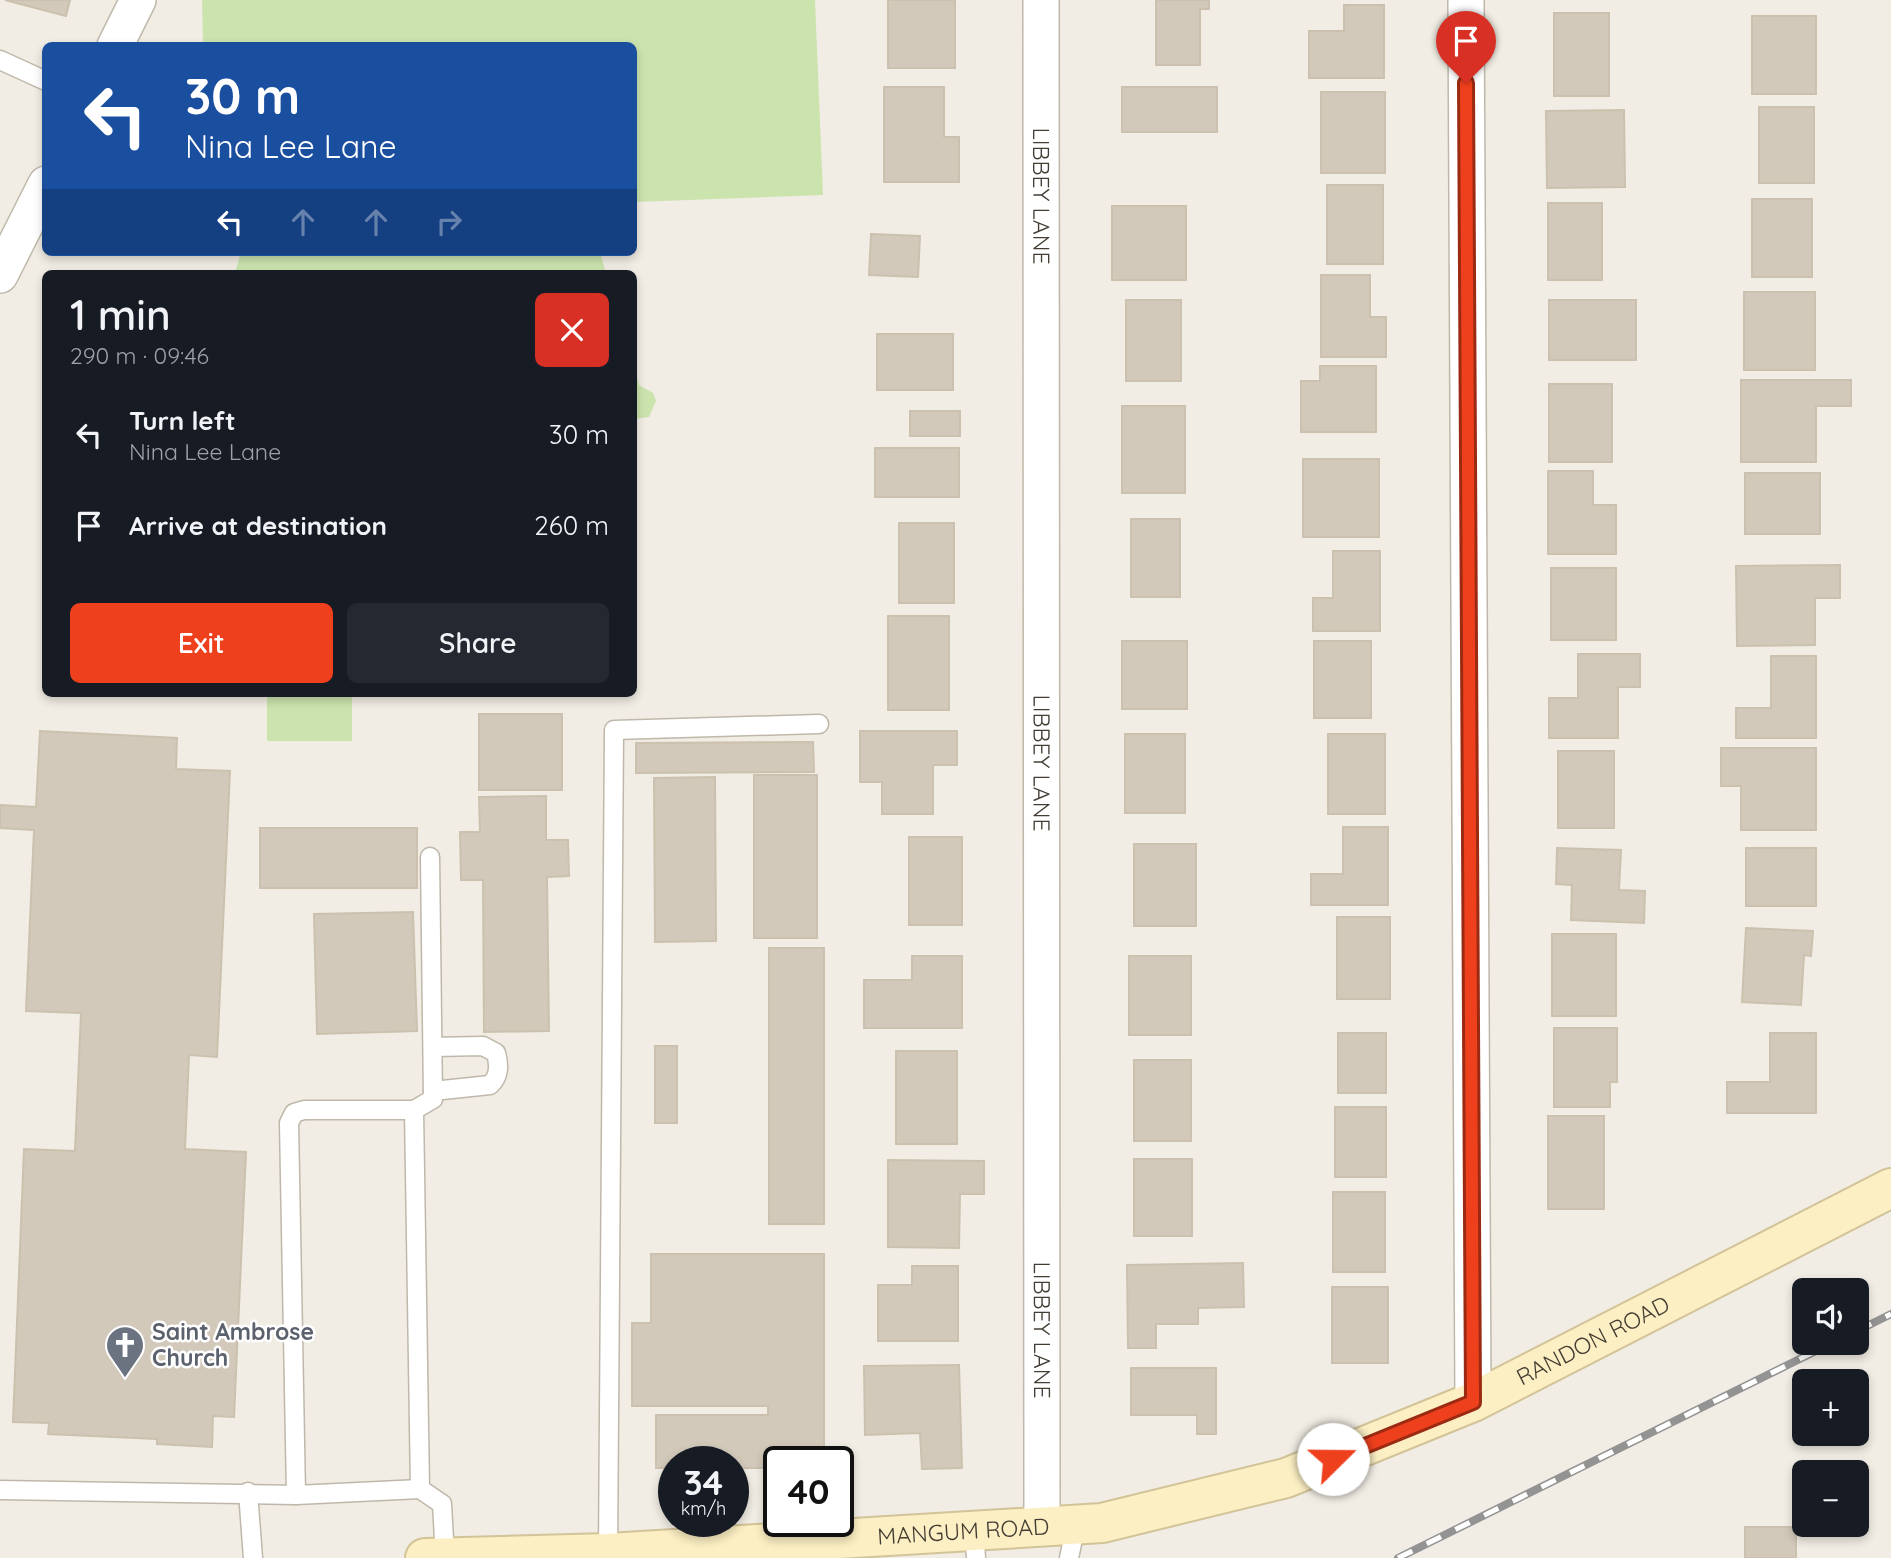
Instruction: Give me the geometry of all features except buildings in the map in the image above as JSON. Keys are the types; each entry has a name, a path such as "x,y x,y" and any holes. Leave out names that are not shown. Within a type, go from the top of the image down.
{"street":[{"path":"117,42 138,0"},
{"name":"LIBBEY LANE","path":"1041,0 1062,1536"},
{"path":"1466,0 1473,1402"},
{"path":"0,275 42,192"},
{"name":"RANDON ROAD","path":"1286,1478 1473,1402 1891,1188"},
{"name":"MANGUM ROAD","path":"435,1557 892,1547 975,1544 1062,1536 1102,1523 1286,1478"}],"lane":[{"path":"0,60 42,79"},
{"path":"608,1553 614,730 819,724"},
{"path":"296,1495 289,1123 294,1114 304,1110 414,1110 433,1099 430,858"},
{"path":"433,1047 483,1046 496,1053 498,1061 498,1075 490,1085 433,1091"},
{"path":"414,1110 420,1489"},
{"path":"0,1490 248,1492 296,1495 420,1489 442,1504 435,1557"},
{"path":"248,1492 253,1558"}],"green space":[{"path":"202,0 815,0 823,195 637,202 637,42 203,42"},
{"path":"240,256 601,256 605,270 236,270"},
{"path":"637,377 639,385 653,393 656,401 649,417 637,419"},
{"path":"267,697 352,697 352,741 267,741"}],"railway":[{"path":"1869,1325 1891,1314"},
{"path":"1398,1558 1808,1355"}],"place":[{"name":"Saint Ambrose Church","path":"125,1379"}],"route":[{"path":"1333,1459 1473,1402 1466,83"}]}
